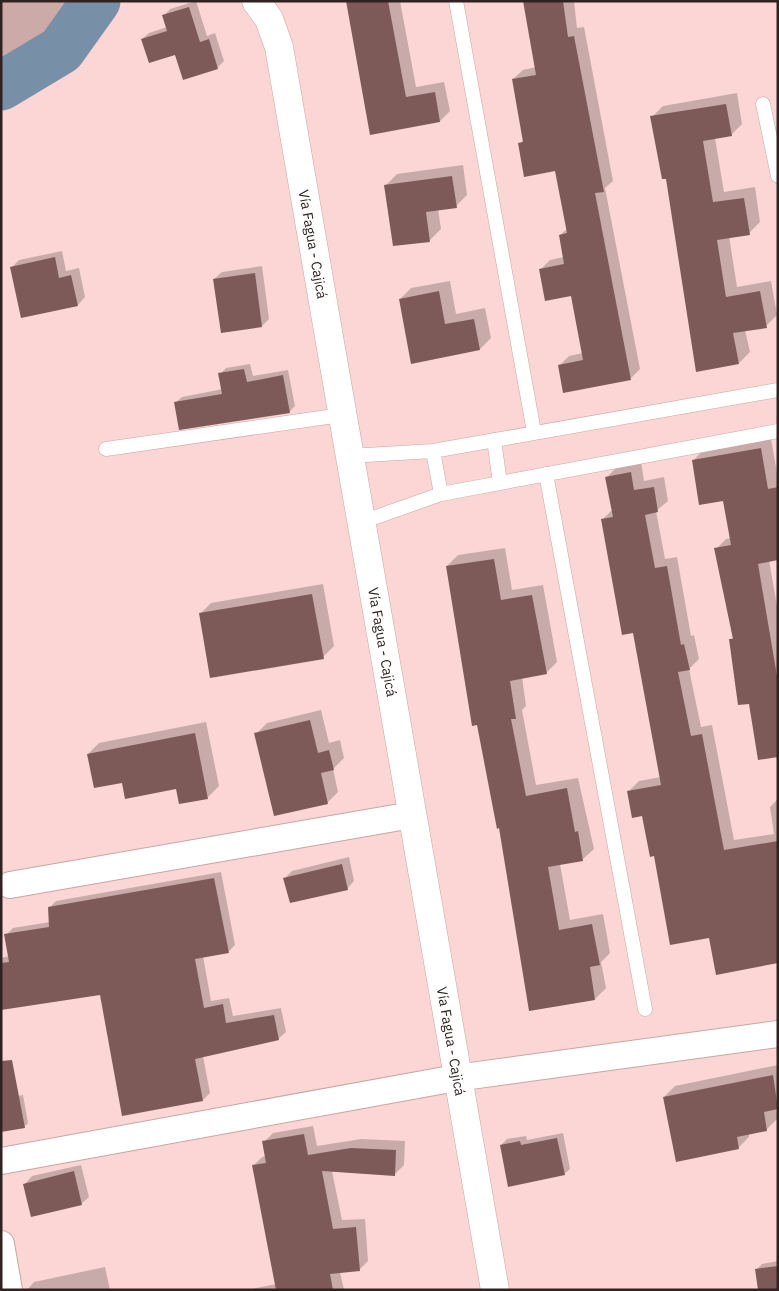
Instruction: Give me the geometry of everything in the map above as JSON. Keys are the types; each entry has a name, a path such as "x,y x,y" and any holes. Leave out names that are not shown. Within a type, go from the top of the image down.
{"street":[{"name":"Vía Fagua - Cajicá","path":"256,1 269,19 279,47 456,1078 495,1290"},
{"path":"10,885 412,815"},
{"path":"1,1161 456,1078 778,1034"},
{"path":"1,1244 9,1290"}],"lane":[{"path":"456,1 534,432"},
{"path":"763,104 778,176"},
{"path":"349,456 433,451 778,390"},
{"path":"106,449 341,414"},
{"path":"362,522 441,494 778,431"},
{"path":"494,440 500,483"},
{"path":"433,451 441,494"},
{"path":"546,474 646,1009"}],"shaded area":[{"path":"1,1 96,1 61,50 1,86"}],"building":[{"path":"346,1 388,1 406,97 435,92 440,122 370,135"},
{"path":"523,1 563,1 568,37 574,36 604,192 595,193 631,380 563,393 558,365 583,360 571,296 545,301 539,269 564,264 559,235 567,233 555,171 524,177 518,143 523,142 512,79 536,75"},
{"path":"189,7 200,42 209,39 218,69 183,80 175,55 149,63 141,39 167,31 162,15"},
{"path":"726,104 732,136 703,141 713,202 744,198 750,235 717,240 726,297 760,291 767,328 733,333 739,364 696,372 666,179 662,179 650,116"},
{"path":"452,176 457,208 426,212 430,242 393,246 384,185"},
{"path":"55,257 59,278 71,275 78,306 21,318 10,267"},
{"path":"255,273 262,327 221,333 213,279"},
{"path":"439,291 445,324 474,319 480,350 411,364 399,299"},
{"path":"244,369 247,382 283,375 290,413 179,430 174,402 222,394 218,373"},
{"path":"761,448 768,489 778,487 778,560 758,564 778,682 778,757 758,760 749,704 738,705 729,639 733,639 714,548 731,545 723,501 699,505 692,460"},
{"path":"631,472 634,490 654,487 658,512 645,515 655,568 667,566 681,645 684,644 690,670 678,672 691,736 702,734 724,850 778,841 778,963 716,975 709,938 670,945 654,856 650,857 642,816 632,818 627,791 661,785 633,633 622,635 601,519 613,517 605,477"},
{"path":"494,559 501,600 532,595 547,674 510,681 516,719 511,719 526,796 567,788 575,832 578,831 583,861 548,867 559,930 592,924 600,965 590,967 595,1000 529,1011 499,828 497,829 477,725 472,726 446,566"},
{"path":"312,594 324,659 210,678 199,613"},
{"path":"310,720 318,753 329,750 334,770 321,773 328,804 274,816 254,733"},
{"path":"195,733 208,799 179,804 176,789 125,799 122,783 94,788 87,754"},
{"path":"342,864 348,890 290,903 283,878"},
{"path":"214,878 229,953 195,959 204,1008 223,1004 226,1023 274,1015 279,1040 195,1059 203,1101 122,1116 100,995 1,1010 1,963 9,962 4,934 49,927 48,907"},
{"path":"12,1060 25,1128 1,1132 1,1061"},
{"path":"773,1075 778,1109 764,1112 767,1131 737,1137 739,1149 676,1162 663,1097"},
{"path":"304,1134 308,1155 351,1148 396,1150 395,1176 322,1171 333,1229 356,1227 360,1271 330,1274 333,1290 276,1290 252,1165 266,1163 262,1141"},
{"path":"557,1138 565,1175 508,1187 500,1145 520,1141 521,1145"},
{"path":"74,1171 82,1205 31,1217 23,1184"},
{"path":"778,1266 778,1290 758,1290 755,1269"}],"waterway":[{"path":"1,86 61,50 96,1"}]}
